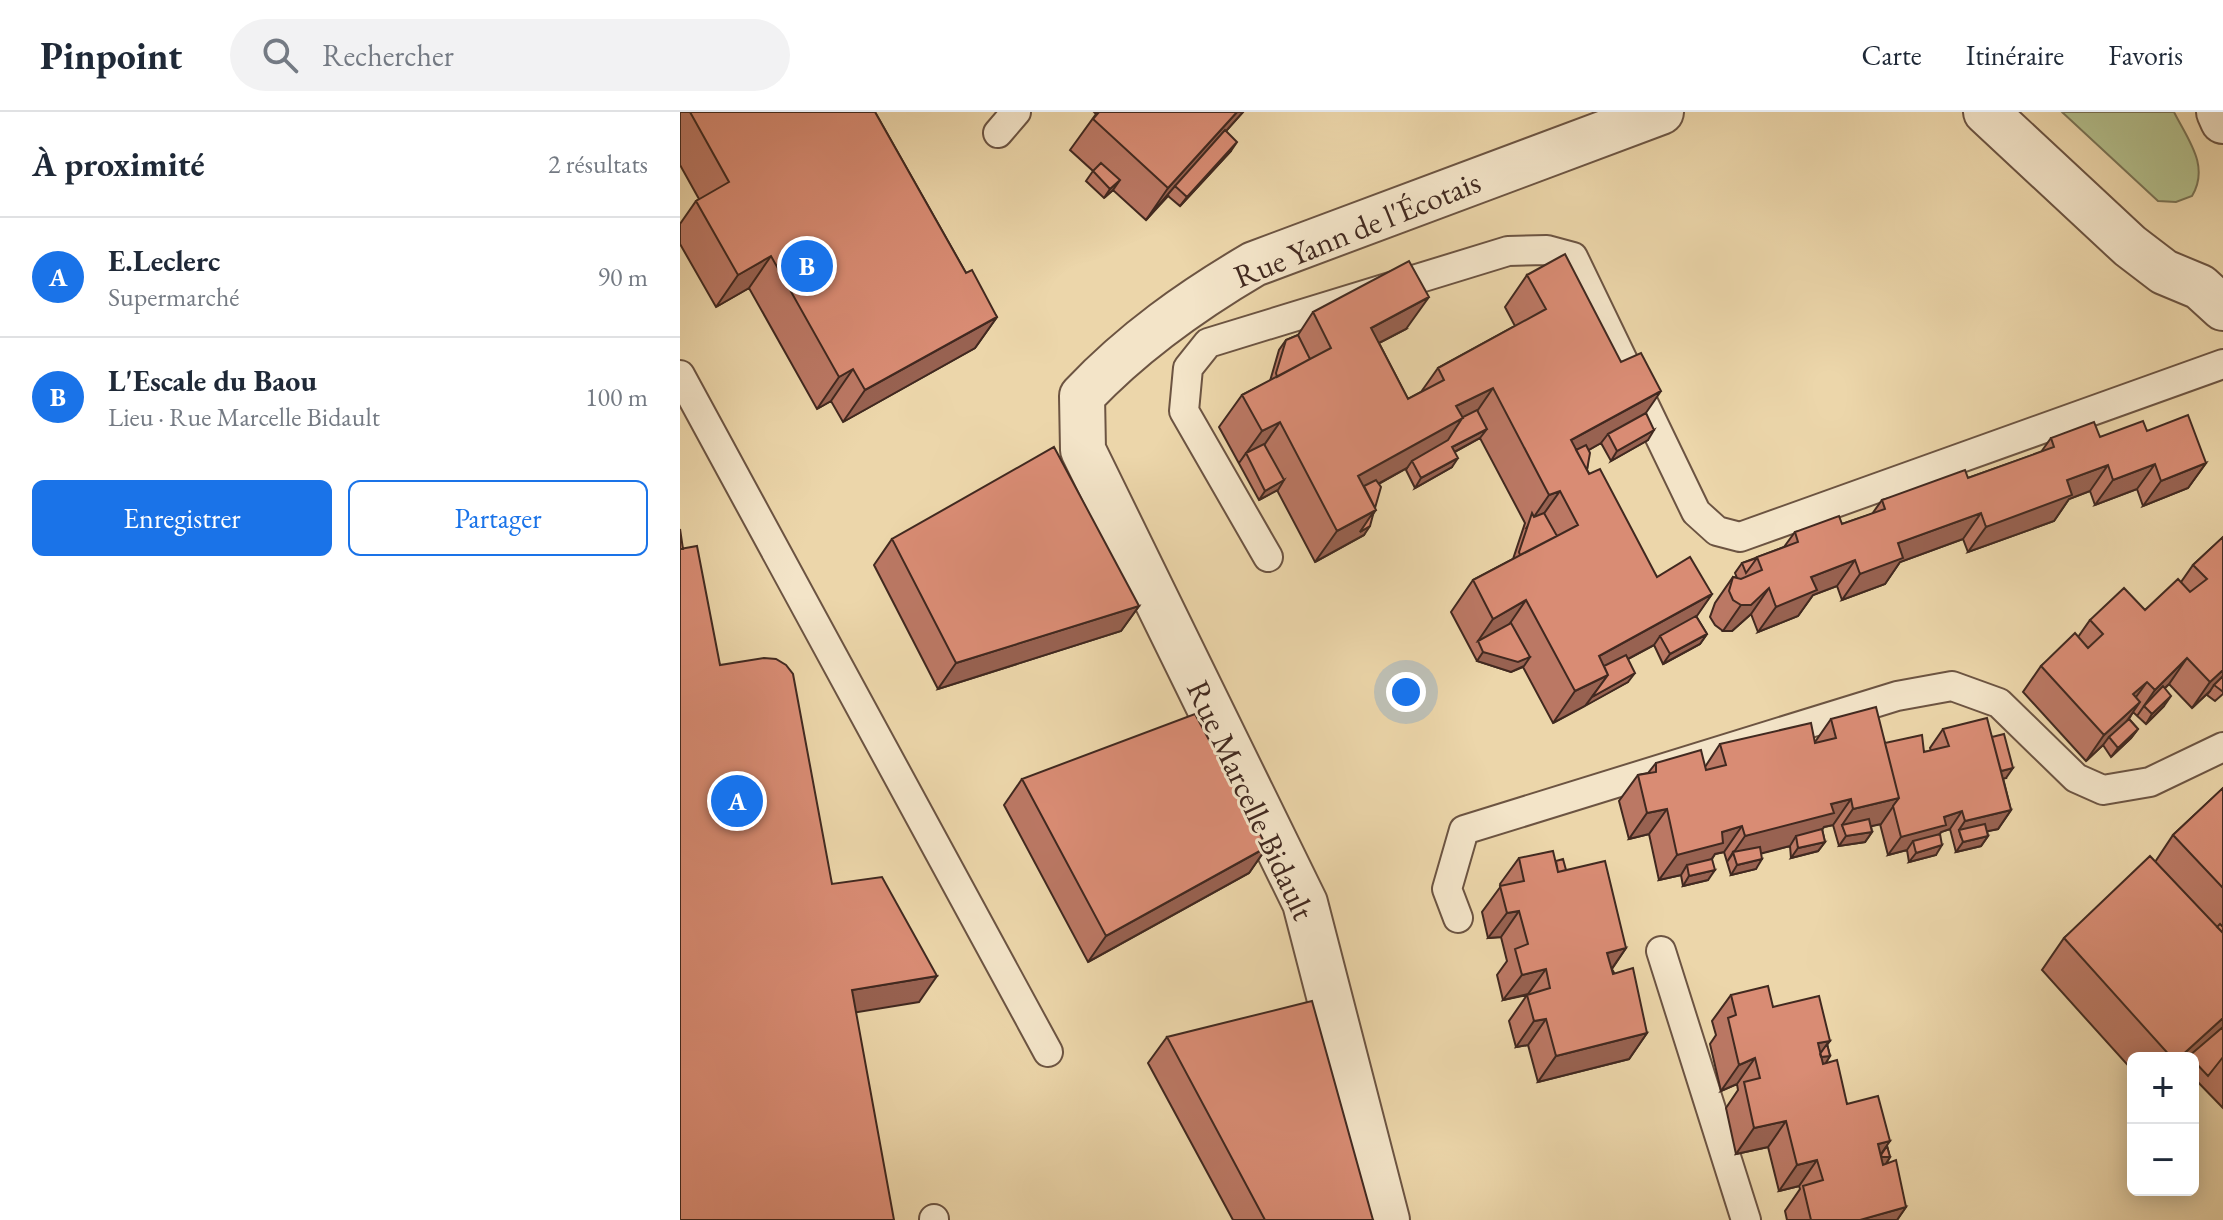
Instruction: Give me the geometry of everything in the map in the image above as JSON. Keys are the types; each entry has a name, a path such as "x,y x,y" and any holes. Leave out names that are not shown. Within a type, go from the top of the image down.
{"street":[{"name":"Rue Yann de l'Écotais","path":"1082,396 1112,364 1163,323 1254,264 1661,112"},
{"path":"1986,112 2130,246 2164,272 2215,285"},
{"path":"2219,112 2223,121"},
{"name":"Rue Marcelle Bidault","path":"1082,396 1083,450 1305,903 1387,1220"}],"lane":[{"path":"998,133 1016,112"},
{"path":"1268,557 1184,411 1188,368 1208,343 1508,251 1547,250 1573,257 1696,512 1717,531 1740,537 2223,364"},
{"path":"680,375 1048,1052"},
{"path":"1458,918 1447,889 1464,830 1897,696 1952,686 1999,703 2076,778 2103,790 2150,782 2223,747"},
{"path":"1661,951 1746,1220"}],"green space":[{"path":"2062,112 2174,112 2191,143 2198,164 2197,185 2192,196 2176,202 2158,201"}],"building":[{"path":"690,112 875,112 966,273 972,270 997,317 865,390 853,369 839,377 771,256 738,275 696,201 729,182"},
{"path":"1099,112 1237,112 1168,188 1093,119"},
{"path":"1225,130 1237,142 1187,197 1175,186"},
{"path":"1101,163 1120,180 1110,189 1093,171"},
{"path":"1565,254 1621,362 1641,353 1661,391 1571,440 1589,474 1600,469 1657,577 1690,557 1712,594 1599,656 1608,675 1575,691 1526,600 1493,619 1473,580 1578,525 1560,491 1549,495 1493,388 1456,406 1463,418 1358,476 1376,510 1337,531 1280,422 1262,431 1242,395 1331,348 1313,312 1409,261 1429,297 1371,328 1408,399 1444,380 1438,368 1546,309 1527,275"},
{"path":"1298,335 1310,359 1277,377 1286,340"},
{"path":"1477,410 1487,429 1452,447 1458,458 1421,478 1412,461 1448,440 1463,417"},
{"path":"1646,413 1654,430 1617,451 1608,434"},
{"path":"2188,415 2206,463 2161,481 2155,464 2113,480 2108,465 2067,480 2072,495 1986,527 1981,513 1898,543 1903,558 1860,574 1855,560 1811,577 1817,590 1776,607 1769,588 1751,605 1741,605 1733,600 1729,591 1733,577 1741,579 1762,570 1757,557 1798,542 1795,532 1839,516 1842,524 1885,509 1882,500 1965,470 1968,478 2054,447 2051,438 2094,422 2100,437 2143,421 2147,431"},
{"path":"1264,444 1284,480 1265,491 1246,453"},
{"path":"1586,445 1590,453 1587,470 1576,450"},
{"path":"1054,447 1139,606 956,663 892,539"},
{"path":"1376,480 1381,487 1375,508 1364,486"},
{"path":"1374,511 1370,526 1360,532"},
{"path":"1532,513 1534,517 1544,513 1557,536 1520,555 1519,552"},
{"path":"2223,537 2223,670 2210,682 2187,658 2155,690 2147,682 2133,694 2140,702 2104,735 2041,666 2075,633 2088,648 2103,634 2090,620 2124,588 2145,610 2178,579 2190,592 2207,579 2193,565"},
{"path":"697,546 720,665 776,659 793,674 832,884 882,877 937,976 852,990 894,1220 680,1220 680,549"},
{"path":"1757,558 1746,573 1742,563"},
{"path":"1696,616 1707,634 1670,654 1660,636"},
{"path":"1511,623 1530,657 1518,662 1483,652 1478,641"},
{"path":"1626,655 1635,673 1592,697 1608,675 1604,666"},
{"path":"2223,676 2223,690 2222,691 2214,685"},
{"path":"2163,686 2171,696 2152,714 2144,706"},
{"path":"1876,707 1899,798 1853,809 1851,799 1831,804 1834,813 1745,836 1742,826 1722,832 1723,843 1677,855 1667,809 1647,813 1638,775 1656,772 1656,763 1701,750 1706,770 1726,765 1720,744 1811,723 1815,743 1836,738 1831,719"},
{"path":"1195,714 1267,847 1106,936 1022,779"},
{"path":"1987,718 2011,810 1965,821 1962,811 1944,817 1946,825 1901,837 1893,806 1899,798 1885,743 1922,735 1924,752 1949,746 1943,729"},
{"path":"2129,719 2138,729 2118,748 2109,737"},
{"path":"2004,734 2013,768 2001,771 1992,737"},
{"path":"2223,788 2223,888 2173,835"},
{"path":"1869,819 1872,832 1846,836 1842,825"},
{"path":"1985,824 1988,836 1963,842 1959,830"},
{"path":"1822,829 1825,842 1798,848 1796,836"},
{"path":"1940,834 1942,845 1916,853 1913,841"},
{"path":"1760,847 1762,859 1737,865 1733,852"},
{"path":"1553,851 1558,872 1605,861 1626,948 1607,953 1613,974 1633,968 1647,1033 1556,1056 1546,1019 1534,1021 1527,995 1550,988 1546,969 1522,975 1515,949 1528,944 1519,911 1507,913 1500,886 1524,881 1519,858"},
{"path":"2150,856 2223,933 2223,1018 2186,1052 2167,1052 2064,938"},
{"path":"1563,859 1566,870 1558,872 1556,861"},
{"path":"1712,859 1715,870 1689,876 1687,865"},
{"path":"1768,986 1773,1007 1819,996 1830,1041 1818,1043 1823,1064 1837,1060 1847,1104 1878,1096 1890,1141 1878,1144 1883,1165 1896,1160 1906,1207 1860,1220 1811,1220 1803,1186 1823,1180 1817,1160 1797,1165 1786,1121 1754,1128 1744,1082 1760,1078 1755,1058 1739,1065 1728,1018 1736,1015 1731,995"},
{"path":"1312,1001 1373,1220 1265,1220 1167,1037"},
{"path":"2223,1027 2223,1057 2208,1076 2199,1066 2199,1052 2194,1052"},
{"path":"1827,1044 1830,1056 1821,1057 1820,1054"},
{"path":"1887,1146 1890,1157 1882,1157 1881,1155"}],"place":[{"name":"L'Escale du Baou","path":"807,266"},
{"name":"E.Leclerc","path":"737,801"}]}
